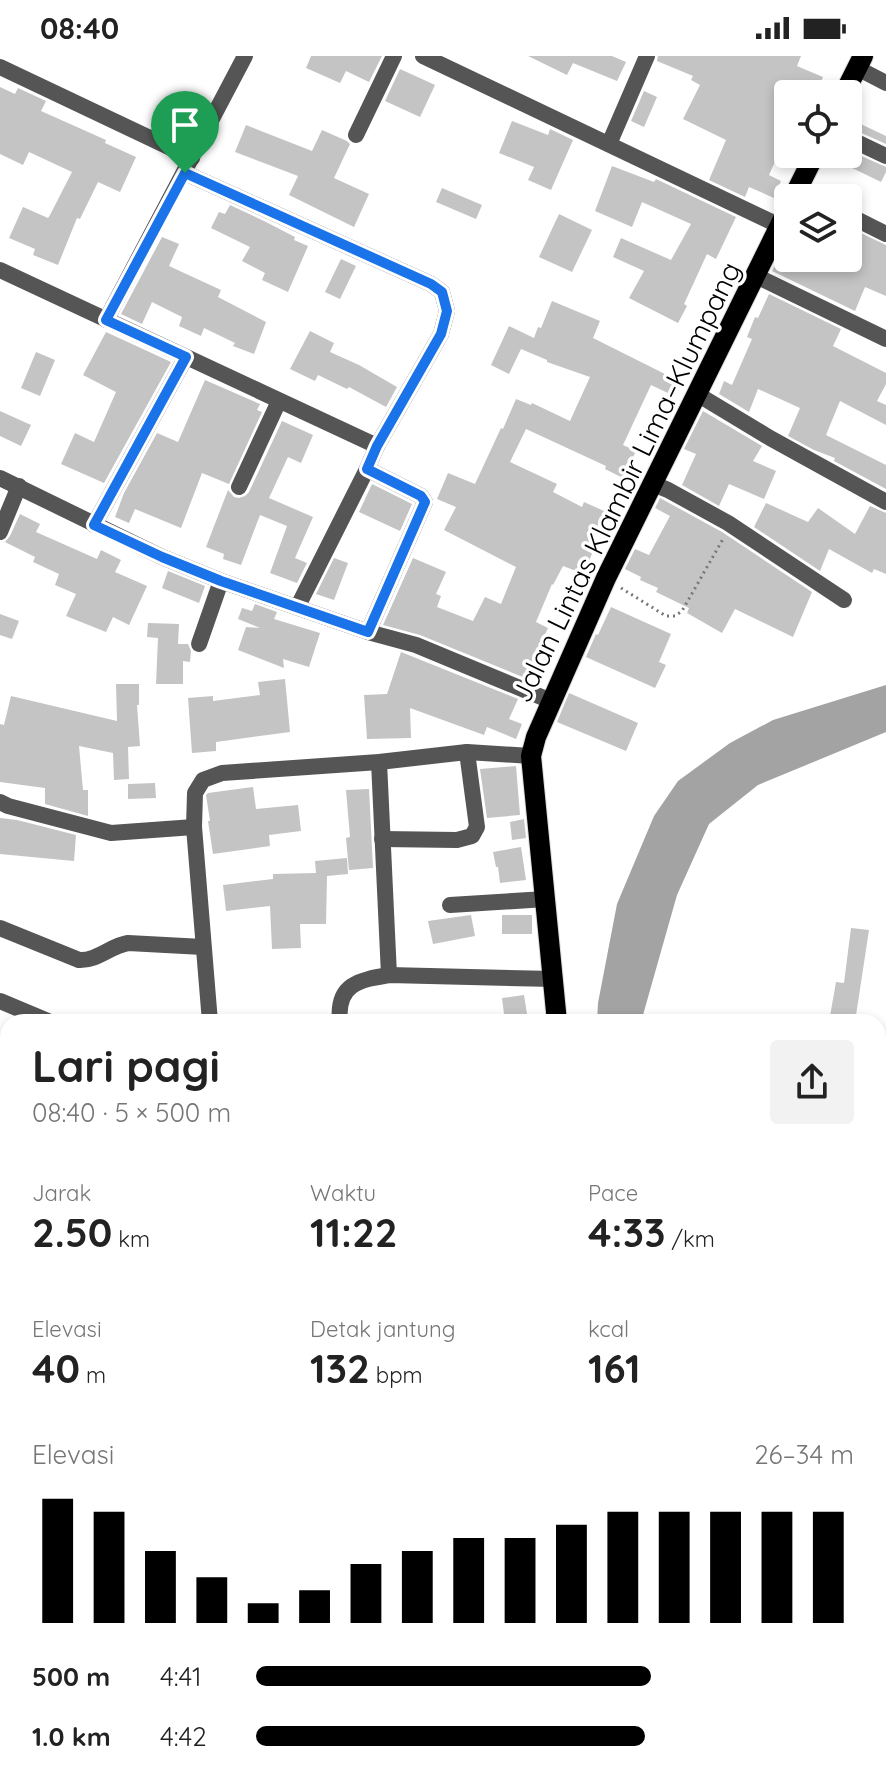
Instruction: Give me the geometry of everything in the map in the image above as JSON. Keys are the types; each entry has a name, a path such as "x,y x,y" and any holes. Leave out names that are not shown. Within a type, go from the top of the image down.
{"main road":[{"path":"851,80 860,62"},
{"name":"Jalan Lintas Klambir Lima–Klumpang","path":"556,1014 531,756 536,737 651,483 774,242"}],"street":[{"path":"106,320 245,56"},
{"path":"356,135 394,56"},
{"path":"423,56 609,144 774,198"},
{"path":"609,144 647,56"},
{"path":"860,62 886,83"},
{"path":"3,64 188,165 442,292 447,311 441,334 377,446 298,606"},
{"path":"862,145 886,156"},
{"path":"862,222 886,234"},
{"path":"0,270 377,446"},
{"path":"756,276 886,339"},
{"path":"94,525 186,357"},
{"path":"697,394 886,502"},
{"path":"239,487 279,401"},
{"path":"367,469 421,496 425,502 368,632"},
{"path":"0,478 162,557 221,581 368,632 416,645 551,701"},
{"path":"651,483 731,525 844,600"},
{"path":"0,532 19,486"},
{"path":"199,644 221,581"},
{"path":"209,1014 194,827 195,793 203,780 222,773 379,762 467,752 531,756"},
{"path":"382,839 457,840 472,836 477,827 467,752"},
{"path":"379,762 389,975"},
{"path":"0,802 111,833 194,827"},
{"path":"450,905 546,899"},
{"path":"0,928 79,960 89,960 128,943 203,947"},
{"path":"339,1014 346,992 353,984 389,975 554,979"},
{"path":"0,1001 31,1014"}],"path":[{"path":"606,578 666,616 675,616 682,611 731,525"}],"shaded area":[{"path":"886,685 886,732 758,785 709,824 677,895 643,1014 597,1014 617,904 654,816 678,781 730,743 773,720"}],"building":[{"path":"311,56 382,56 369,82 346,71 340,83 306,68"},
{"path":"528,56 612,56 626,62 617,81 573,63 567,75"},
{"path":"658,56 801,56 797,66 823,77 822,80 774,80 774,164 769,175 781,181 774,184 774,198 749,187 745,197 709,180 726,140 683,119 700,85 691,80 693,76 657,61"},
{"path":"400,69 435,85 420,117 385,101"},
{"path":"0,87 15,94 18,88 46,101 41,111 136,157 120,192 98,182 80,219 77,218 58,265 33,255 35,249 9,238 23,207 48,218 72,172 29,152 23,165 0,154"},
{"path":"644,91 657,97 644,127 631,121"},
{"path":"512,121 548,135 550,129 573,140 551,190 528,180 534,167 499,153"},
{"path":"246,125 312,151 322,130 347,141 350,144 334,178 369,194 354,227 289,195 298,176 235,152"},
{"path":"862,125 886,136 886,144 862,133"},
{"path":"862,156 886,167 881,182 852,168 862,168"},
{"path":"612,166 654,182 656,179 736,217 716,259 707,254 678,323 629,298 644,271 613,257 621,238 671,260 691,224 642,202 632,227 595,211"},
{"path":"442,188 482,205 476,219 436,202"},
{"path":"230,205 308,246 288,292 262,280 265,273 242,261 250,247 211,228 219,212 225,214"},
{"path":"559,214 592,230 572,272 539,257"},
{"path":"862,234 886,245 886,296 865,287 855,311 774,272 862,272"},
{"path":"162,237 179,244 169,266 221,290 218,297 266,322 254,354 233,346 235,343 204,328 201,336 179,326 182,317 152,302 142,324 121,314"},
{"path":"341,259 356,266 340,299 325,292"},
{"path":"769,294 841,329 833,346 886,373 886,384 877,401 886,405 886,425 840,401 826,435 886,465 886,489 834,461 835,458 788,436 800,408 758,389 749,412 719,394 724,381 732,385 752,339 747,337 755,317 758,318"},
{"path":"552,301 600,321 593,338 679,381 672,395 651,385 623,445 636,451 623,478 605,469 606,466 526,429 510,462 557,484 553,492 582,507 584,502 604,511 590,544 595,546 584,574 563,566 552,584 536,622 548,628 525,678 420,635 383,625 413,558 446,572 436,594 441,596 437,607 473,621 485,597 501,604 516,567 444,530 456,507 437,499 448,473 475,484 516,399 570,421 590,377 521,349 509,374 491,365 509,326 534,338"},
{"path":"310,331 334,343 330,352 397,387 386,407 349,387 347,389 318,375 315,381 290,369"},
{"path":"106,332 171,362 104,483 61,464 75,433 94,442 116,392 83,375"},
{"path":"36,352 55,360 40,396 21,388"},
{"path":"205,380 260,404 257,410 262,412 229,484 202,473 181,528 135,509 129,523 115,517 124,493 157,433 178,442"},
{"path":"0,411 31,425 21,446 0,436"},
{"path":"703,411 762,446 753,461 776,471 764,499 729,484 719,506 682,485 696,454 684,449"},
{"path":"282,421 313,435 301,463 288,457 269,498 313,517 295,558 307,563 297,583 270,573 287,526 260,515 241,565 223,559 224,554 206,547 228,490 239,498 249,492"},
{"path":"372,484 412,504 400,531 359,512"},
{"path":"660,498 722,532 812,592 793,637 735,609 722,633 687,613 689,608 656,592 658,588 625,569 635,549 649,555 670,516 655,508"},
{"path":"766,503 808,522 818,508 855,534 870,506 886,513 886,574 874,569 872,573 829,549 820,571 754,527"},
{"path":"20,514 40,524 36,532 97,559 101,550 121,560 115,572 147,586 129,625 113,617 106,632 66,616 76,594 55,585 59,574 33,562 35,557 5,542"},
{"path":"334,558 348,563 334,600 316,594"},
{"path":"168,571 205,586 199,603 162,588"},
{"path":"255,604 277,612 274,619 320,633 309,667 283,659 284,668 238,650 246,627 260,628 238,619 242,608 252,611"},
{"path":"611,607 671,634 659,662 666,665 655,688 586,657"},
{"path":"0,614 19,621 12,639 0,635"},
{"path":"148,623 179,624 178,644 188,644 191,651 190,662 183,661 183,684 156,684 158,638 147,637"},
{"path":"401,652 518,699 509,719 522,724 516,739 487,727 484,735 410,708 411,738 367,739 364,695 387,694"},
{"path":"285,679 290,732 216,742 216,751 192,753 188,698 213,696 213,701 260,695 258,682"},
{"path":"116,684 139,684 140,746 128,747 129,779 114,780 113,753 79,746 83,790 88,790 88,816 45,804 45,788 0,782 0,724 4,725 11,696 117,721"},
{"path":"569,693 638,723 626,751 557,722"},
{"path":"516,766 520,815 487,818 480,769"},
{"path":"155,783 156,798 128,799 128,784"},
{"path":"253,787 256,809 298,805 301,831 269,835 270,846 213,854 206,795"},
{"path":"369,789 373,868 349,870 346,790"},
{"path":"0,818 76,835 74,861 0,854"},
{"path":"524,819 526,838 512,840 510,822"},
{"path":"521,847 526,880 500,883 493,852"},
{"path":"347,858 348,874 327,876 326,924 300,924 301,948 272,949 270,906 226,911 223,885 273,879 273,874 316,873 315,861"},
{"path":"471,915 475,936 433,944 428,921"},
{"path":"502,915 532,915 532,934 502,934"},
{"path":"851,928 869,930 856,1014 830,1014 836,982 844,983"},
{"path":"524,995 527,1014 504,1014 502,998"}],"route":[{"path":"185,173 431,284 442,292 447,311 441,334 367,469 421,496 425,502 368,632 221,581 94,525 186,357 106,320 185,173"}]}
